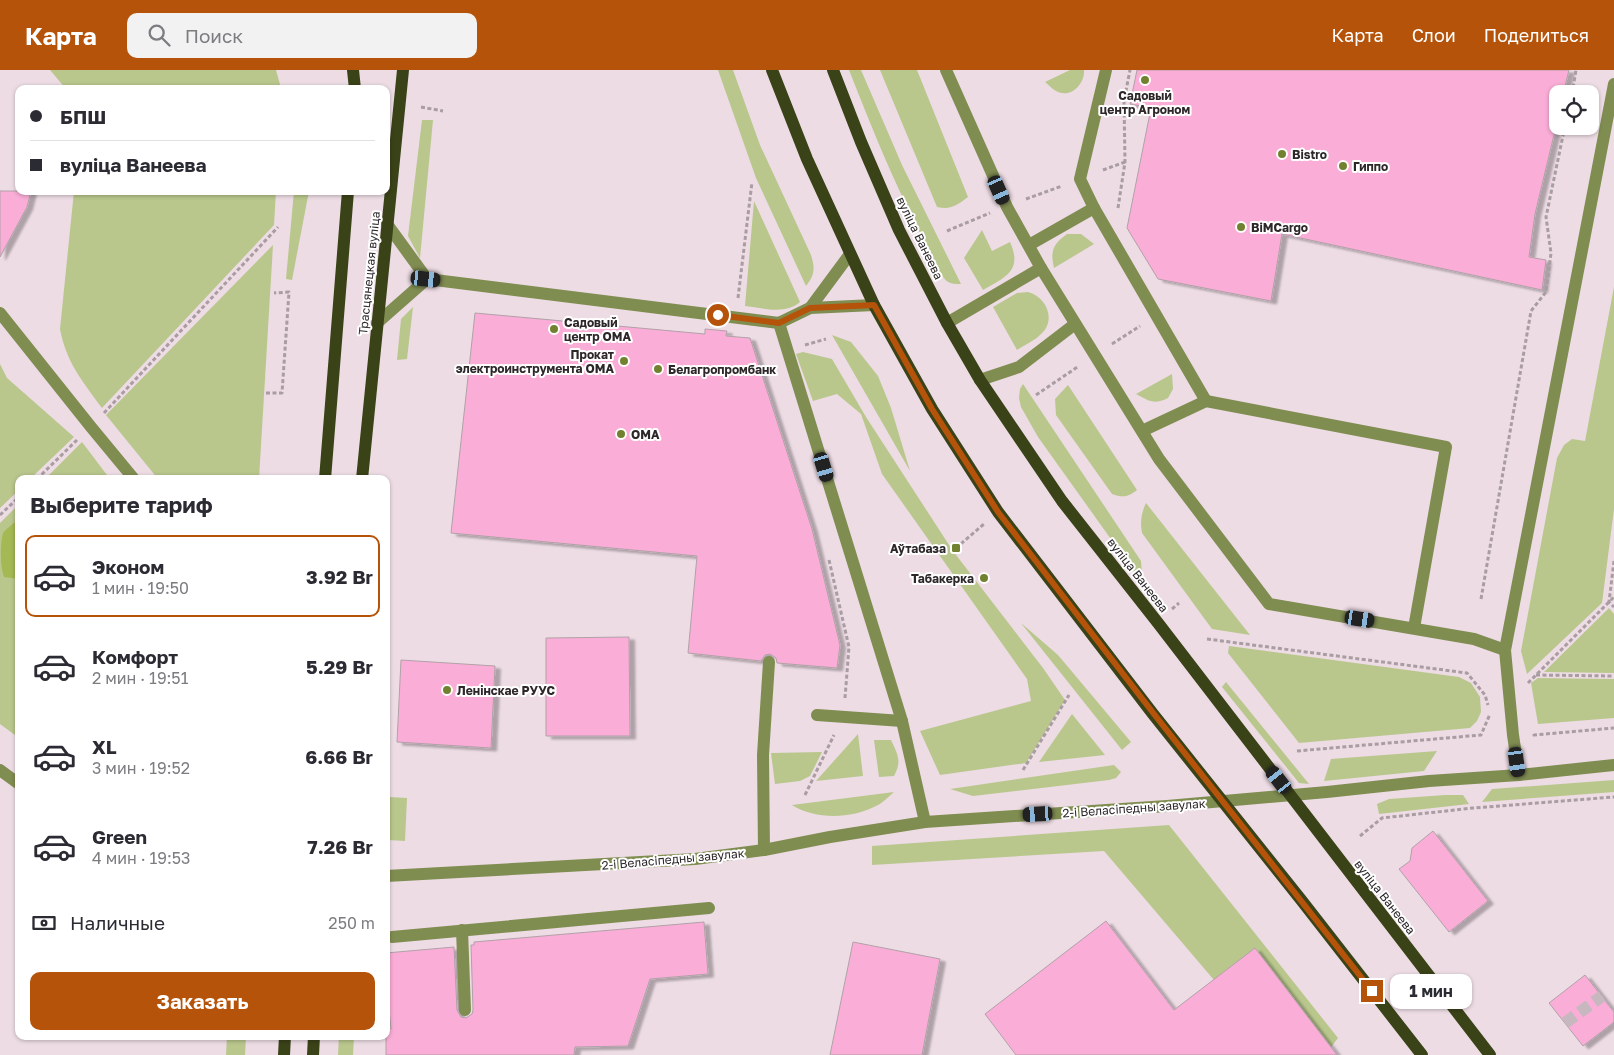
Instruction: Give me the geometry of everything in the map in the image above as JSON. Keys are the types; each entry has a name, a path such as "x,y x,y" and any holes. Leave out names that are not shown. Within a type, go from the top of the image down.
{"main road":[{"path":"353,70 355,85"},
{"name":"Трасцянецкая вуліца","path":"362,475 403,70"},
{"path":"772,70 807,159 874,305 932,409 998,512 1422,1055"},
{"name":"вуліца Ванеева","path":"833,70 861,142 899,230 947,323 980,380 1062,502 1291,795 1490,1055"},
{"path":"325,475 348,195"},
{"path":"284,1055 285,1040"},
{"path":"313,1055 314,1040"}],"street":[{"path":"946,70 1007,207 1041,268 1159,459 1269,604 1474,639 1505,650"},
{"path":"1106,70 1080,180 1094,208 1206,401"},
{"path":"1519,775 1505,650 1614,84"},
{"path":"1028,245 1094,208"},
{"path":"387,224 426,279 779,323 810,308 874,305"},
{"path":"810,308 850,254"},
{"path":"947,323 1041,268"},
{"path":"377,322 426,279"},
{"path":"0,313 131,475"},
{"path":"779,323 902,721 925,822"},
{"path":"980,380 1019,367 1075,324"},
{"path":"1142,431 1206,401 1446,447 1414,628"},
{"path":"764,850 763,754 769,662"},
{"path":"817,715 902,721"},
{"name":"2-і Веласіпедны завулак","path":"390,876 695,859 764,850 925,822 1223,801 1614,765"},
{"path":"0,770 15,781"},
{"path":"392,937 709,908"},
{"path":"462,930 465,1010"}],"path":[{"path":"1117,211 1125,162 1124,102 1130,70"},
{"path":"1574,85 1576,70"},
{"path":"421,107 443,111"},
{"path":"1481,600 1531,311 1546,292 1551,253 1546,217 1563,135"},
{"path":"947,231 1125,162"},
{"path":"738,298 752,182"},
{"path":"41,475 91,427 278,227"},
{"path":"266,393 282,393 289,292 274,293"},
{"path":"801,346 826,339"},
{"path":"0,515 15,501"},
{"path":"956,548 998,512"},
{"path":"805,795 843,717 849,647 828,554"},
{"path":"1609,602 1614,560"},
{"path":"1529,691 1528,683 1535,675 1614,597"},
{"path":"1609,602 1614,607"},
{"path":"1207,639 1468,673 1485,695 1490,714 1481,735 1297,751"},
{"path":"1535,675 1614,676"},
{"path":"1023,770 1069,696"},
{"path":"1533,726 1534,735 1614,728"},
{"path":"1360,836 1382,818 1473,808 1614,797"}],"green space":[{"path":"50,70 276,70 280,85 63,85"},
{"path":"718,70 733,70 760,145 811,255 813,271 806,286 756,178"},
{"path":"849,70 861,70 902,165 961,284 947,281 933,261 891,172"},
{"path":"880,70 917,70 968,197 957,204 947,208 937,207"},
{"path":"1070,70 1084,70 1080,84 1073,91 1068,93 1058,92 1045,82"},
{"path":"422,120 433,120 420,258 408,236"},
{"path":"74,195 276,195 274,225 102,408 71,362 66,352 60,329"},
{"path":"294,195 308,195 292,280 286,279"},
{"path":"754,201 800,302 794,306 774,310 745,306"},
{"path":"982,230 992,251 1010,242 1014,260 1013,267 1005,277 983,290 964,258"},
{"path":"1067,234 1081,234 1094,244 1054,268 1052,257 1054,248 1058,241"},
{"path":"273,245 259,475 155,475 106,415"},
{"path":"1614,287 1614,509 1602,603 1527,674 1521,651 1557,458 1564,445 1572,439 1585,441"},
{"path":"1028,292 1035,295 1045,304 1048,310 1048,323 1038,337 1017,350 993,307 1017,293"},
{"path":"413,307 407,359 397,360 401,319"},
{"path":"832,335 851,342 878,376 891,408 910,471"},
{"path":"803,352 832,359 866,417 953,551 1043,668 1065,700 1026,763 940,775 920,731 1031,701 1027,679 882,474 861,414 837,394 813,401 796,354"},
{"path":"0,364 7,378 74,437 34,475 15,475 15,494 0,508"},
{"path":"1172,374 1173,389 1168,398 1155,402 1136,394"},
{"path":"1023,384 1141,561 1142,574 1138,577 1038,437 1021,407 1019,398 1020,389"},
{"path":"1068,385 1137,490 1131,494 1119,496 1112,494 1056,415 1055,399"},
{"path":"82,442 107,475 49,475"},
{"path":"1146,503 1250,635 1212,629 1142,533 1141,518"},
{"path":"15,508 15,735 0,724 0,523"},
{"path":"15,522 15,578 4,577 2,567 1,543 3,533"},
{"path":"1609,608 1614,614 1614,673 1544,672"},
{"path":"1021,623 1058,655 1131,742 1122,750"},
{"path":"1229,646 1459,677 1471,683 1480,697 1481,712 1477,721 1470,728 1299,743 1228,653"},
{"path":"1538,678 1614,679 1614,718 1538,724 1531,683"},
{"path":"1226,682 1309,784 1299,783 1222,687"},
{"path":"1072,714 1105,755 1039,762"},
{"path":"858,734 863,776 816,781"},
{"path":"874,740 891,740 898,758 898,766 894,776 879,777"},
{"path":"1437,751 1424,771 1324,781 1331,759"},
{"path":"822,752 810,776 800,781 775,784 771,753"},
{"path":"1114,765 1121,772 1116,778 1109,780 973,796 950,789"},
{"path":"1614,780 1614,792 1482,802 1492,789"},
{"path":"894,792 876,806 845,815 834,816 812,813 792,805"},
{"path":"1463,795 1469,804 1379,814 1377,804 1389,799"},
{"path":"390,797 407,798 405,841 390,840"},
{"path":"1169,825 1338,1038 1331,1047 1255,948 1214,980 1104,851 872,865 872,846"},
{"path":"227,1040 246,1040 245,1055 226,1055"},
{"path":"339,1040 354,1040 353,1055 338,1055"}],"building":[{"name":"Гиппо","path":"1137,70 1569,70 1565,85 1549,85 1549,135 1554,135 1535,214 1529,257 1546,260 1542,290 1282,234 1271,301 1158,279 1127,228 1151,108 1130,104"},
{"path":"0,191 15,191 15,195 30,195 27,207 0,257"},
{"name":"ОМА","path":"475,313 705,334 705,329 727,331 726,336 750,338 812,529 840,645 837,668 777,663 776,658 770,654 765,655 761,661 688,653 697,556 451,533"},
{"path":"629,637 630,736 546,736 546,638"},
{"name":"Ленінскае РУУС","path":"401,660 495,666 491,748 397,742"},
{"path":"1433,831 1488,901 1449,932 1399,869 1410,861 1412,848"},
{"path":"1106,921 1174,1010 1255,948 1337,1055 1016,1055 985,1014"},
{"path":"704,922 708,974 650,979 628,1046 575,1047 574,1055 386,1055 386,1040 390,1040 391,1029 390,953 454,947 457,1010 461,1017 466,1018 472,1014 473,1010 471,945 474,945 474,942"},
{"path":"853,942 940,959 922,1055 830,1055"},
{"path":"1585,975 1614,1012 1614,1022 1583,1046 1549,1003"}],"tunnel":[{"path":"1565,1023 1602,996"}],"place":[{"name":"Садовый центр Агроном","path":"1145,80"},
{"name":"Bistro","path":"1282,154"},
{"name":"Гиппо","path":"1343,166"},
{"name":"BiMCargo","path":"1241,227"},
{"name":"Садовый центр ОМА","path":"554,329"},
{"name":"Прокат электроинструмента ОМА","path":"624,361"},
{"name":"Белагропромбанк","path":"658,369"},
{"name":"ОМА","path":"621,434"},
{"name":"Аўтабаза","path":"956,548"},
{"name":"Табакерка","path":"984,578"},
{"name":"Ленінскае РУУС","path":"447,690"}],"route":[{"path":"718,315 779,323 810,308 874,305 932,409 998,512 1372,991"}]}
